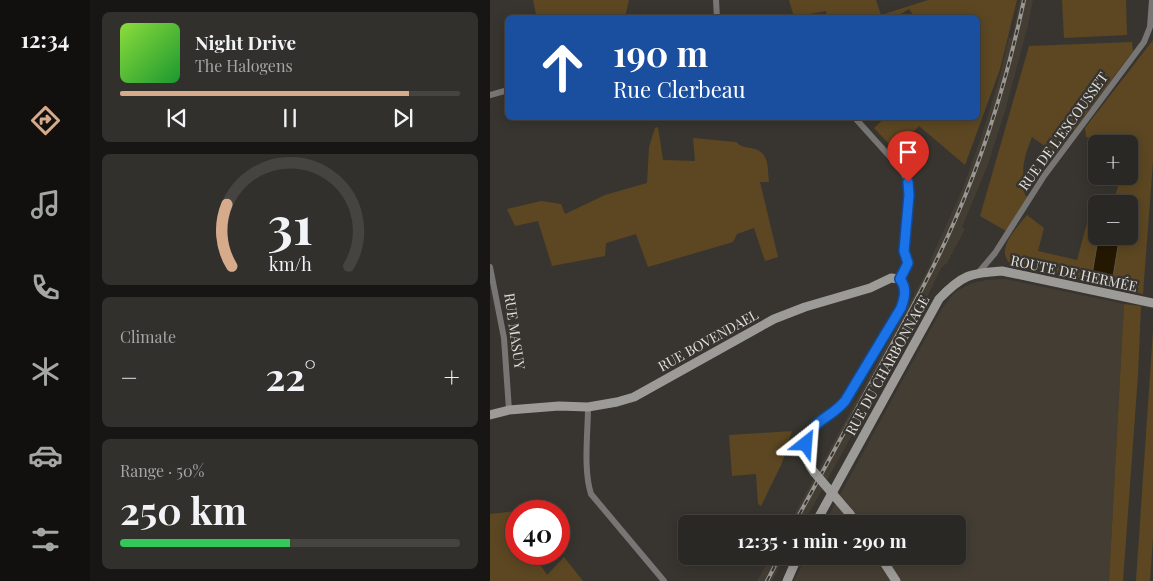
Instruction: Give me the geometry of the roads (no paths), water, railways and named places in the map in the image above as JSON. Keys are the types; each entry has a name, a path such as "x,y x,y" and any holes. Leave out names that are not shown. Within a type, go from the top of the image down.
{"street":[{"path":"716,0 717,15"},
{"name":"RUE DE L'ESCOUSSET","path":"979,272 995,253 1044,176 1144,42 1150,27 1152,0"},
{"path":"490,95 505,91"},
{"path":"850,515 814,472 806,456 806,444 809,435 819,421 836,410 845,401 901,308 905,294 904,285 900,279 908,263 904,251 909,195 908,182 901,169 857,120"},
{"name":"RUE MASUY","path":"490,267 505,344 509,410"},
{"name":"ROUTE DE HERMÉE","path":"961,278 979,272 1002,271 1153,303"},
{"name":"RUE BOVENDAEL","path":"509,410 559,406 588,407 634,397 784,314 870,288 891,278 900,279"},
{"name":"RUE DU CHARBONNAGE","path":"820,515 939,299 961,278"},
{"path":"588,407 588,468 591,494 664,581"},
{"path":"490,415 509,410"},
{"path":"787,581 794,565"},
{"path":"886,565 896,581"}],"railway":[{"path":"799,515 920,292 955,220 977,166 995,112 1024,0"},
{"path":"767,581 775,565"}]}
